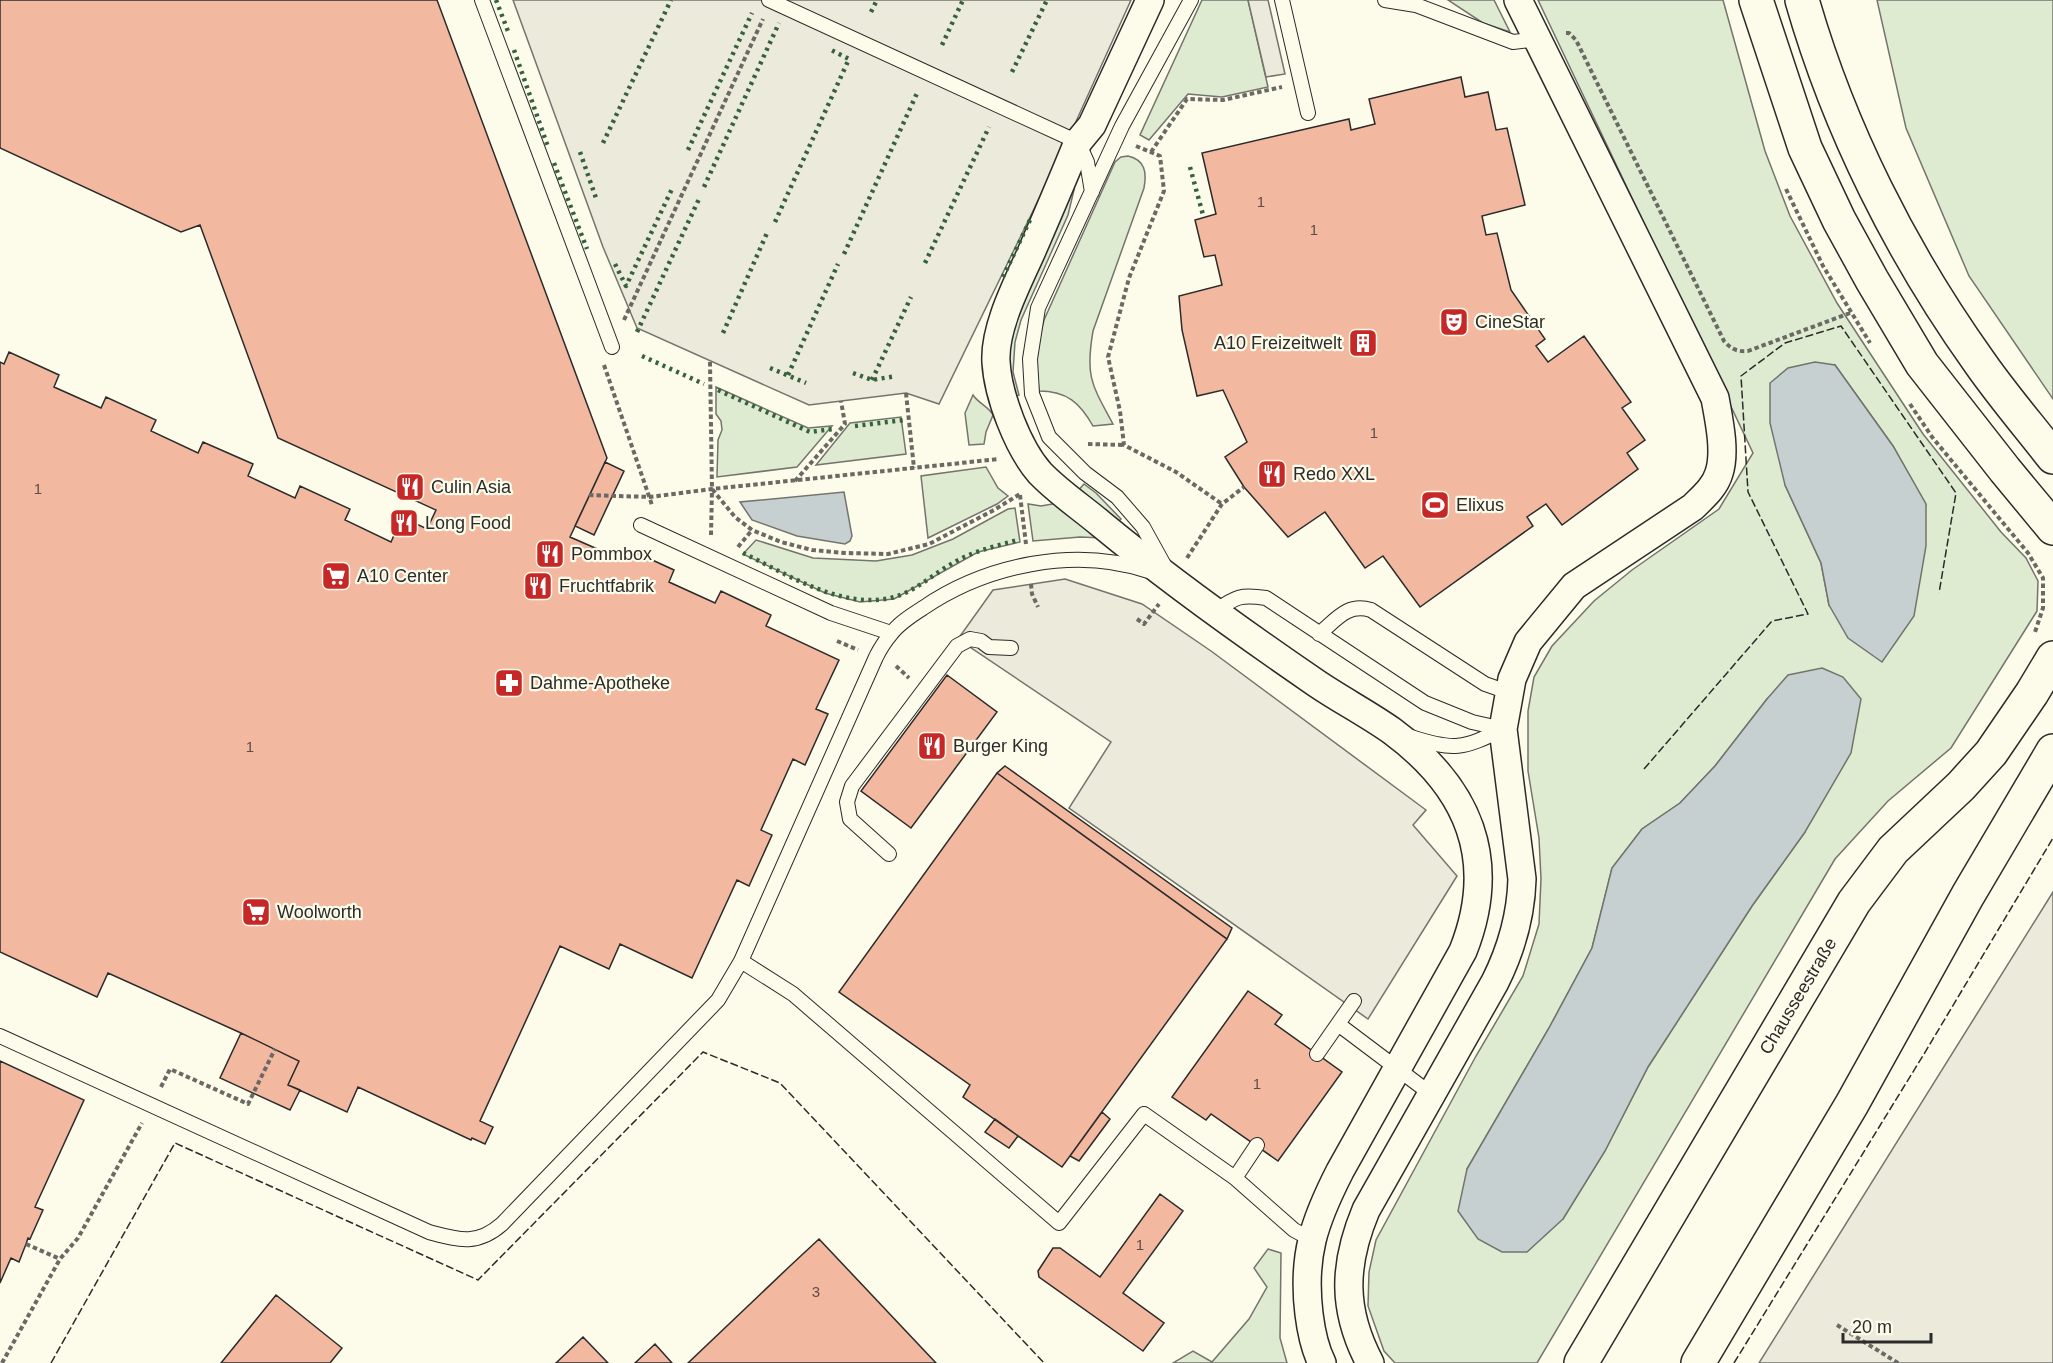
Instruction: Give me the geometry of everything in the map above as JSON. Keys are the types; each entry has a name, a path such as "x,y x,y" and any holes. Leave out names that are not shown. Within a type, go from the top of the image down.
{"street":[{"path":"1150,0 1092,125 1078,142 1009,303 999,334 996,361 1002,399 1034,465 1127,546 1169,588 1215,611 1318,685 1392,731 1428,762 1463,809 1476,849 1479,872 1478,896 1472,929 1463,951 1340,1171 1321,1208 1311,1239 1306,1294 1310,1325 1322,1363"},
{"path":"1370,1363 1359,1342 1351,1315 1348,1288 1350,1260 1356,1234 1366,1210 1495,982 1515,935 1522,879 1503,729 1512,678 1528,642 1574,586 1693,507 1709,490 1719,473 1720,425 1715,398 1518,0"},
{"path":"1756,0 1805,148 1839,220 1872,280 1922,364 2053,528"},
{"path":"1802,0 1816,48 1870,177 1919,269 1980,364 2053,457"},
{"name":"Chausseestraße","path":"1581,1363 1854,902 1893,850 1961,786 1991,753 2032,693 2043,647"},
{"path":"1698,1363 1852,1104 1968,895 2053,751"}],"lane":[{"path":"482,0 612,347"},
{"path":"1169,588 1143,527 1117,497 1085,473 1049,437 1032,394 1030,359 1038,308 1118,137 1191,0"},
{"path":"1282,0 1308,113"},
{"path":"1385,0 1416,5 1513,42 1539,39"},
{"path":"770,1 1078,142 1087,162 1092,192"},
{"path":"641,525 831,613 891,633"},
{"path":"0,1036 429,1232 461,1241 489,1235 718,1000 741,961 876,657 891,633 908,618 954,590 999,571 1029,563 1098,561 1133,566 1169,588"},
{"path":"1215,611 1236,597 1266,598 1425,703 1472,722 1503,729"},
{"path":"1319,633 1347,611 1358,606 1371,610 1485,684 1508,692"},
{"path":"889,854 850,819 847,802 852,786 957,646 970,639 981,641 989,647 1011,648"},
{"path":"1392,731 1435,745 1462,747 1503,729"},
{"path":"741,961 793,994 1059,1223 1144,1114 1235,1178 1294,1230 1311,1239"},
{"path":"1317,1054 1354,1001"},
{"path":"1338,1024 1431,1094"},
{"path":"1235,1178 1257,1145"}],"path":[{"path":"662,535 604,366 770,1"},
{"path":"1539,39 1560,32 1569,33 1576,40 1729,347 1738,352 1748,351 1850,313"},
{"path":"1151,152 1187,99 1223,100 1300,83"},
{"path":"1118,137 1160,156 1164,190 1129,278 1108,357 1120,411 1124,445"},
{"path":"590,495 650,497 712,489 914,468 1034,465 1020,494 929,544 888,554 845,554 812,550 781,542 753,530 735,517 712,489 710,362"},
{"path":"906,393 914,468"},
{"path":"795,481 845,424 841,401"},
{"path":"1063,453 1072,444 1124,445 1176,472 1222,504"},
{"path":"1137,619 1144,624 1222,504 1244,487"},
{"path":"2043,578 2043,647"},
{"path":"1032,589 1038,607"},
{"path":"896,666 900,656"},
{"path":"876,657 896,666 902,673"},
{"path":"2,1363 60,1259 78,1238 152,1106 170,1069 248,1104 275,1049"},
{"path":"26,1244 60,1259"},
{"path":"1836,1325 1898,1363"}],"green space":[{"path":"1202,0 1248,0 1268,87 1222,97 1188,94 1149,140 1140,135"},
{"path":"1448,0 1494,0 1510,32 1483,23"},
{"path":"1538,0 1723,0 1765,151 1790,216 1837,303 1923,434 2001,532 2026,558 2038,581 2037,611 1951,748 1888,801 1835,859 1537,1363 1395,1363 1384,1351 1368,1306 1369,1272 1376,1240 1476,1056 1523,976 1539,924 1541,879 1539,838 1528,771 1528,711 1534,677 1552,646 1594,601 1632,570 1719,509 1753,453","holes":["1835,365 1893,446 1926,505 1829,605 1821,563 1785,485","1767,699 1805,832 1752,906 1648,1067 1605,1151 1563,1219 1467,1169 1549,1028 1592,948 1612,868 1642,829 1680,803 1715,766"]},
{"path":"1877,0 2053,0 2053,399 1969,276 1906,128"},
{"path":"1128,156 1138,160 1144,168 1145,182 1093,331 1090,359 1092,380 1113,424 1093,426 1072,400 1057,393 1039,391 1038,347 1044,320 1115,162 1121,157"},
{"path":"1074,190 1068,215 1021,320 1015,342 1013,372 1019,395 1014,397 1005,380 1007,325 1068,195"},
{"path":"716,387 808,428 832,426 797,467 717,477 718,440 722,430 721,421 716,414"},
{"path":"973,395 993,415 984,444 969,445 965,413"},
{"path":"901,417 906,454 816,465 850,423"},
{"path":"986,467 998,488 1008,496 997,504 928,538 921,476"},
{"path":"1084,484 1121,519 1117,523 1076,493"},
{"path":"1058,503 1103,538 1080,537 1033,541 1028,504 1041,506"},
{"path":"1015,508 1020,542 978,552 894,599 860,602 825,593 743,554 756,540 813,558 876,561 912,555 953,539 1008,509"},
{"path":"1268,1249 1281,1253 1280,1338 1287,1363 1173,1363 1193,1351 1212,1362 1249,1319 1267,1287 1254,1268"}],"shaded area":[{"path":"513,0 1131,0 1069,137 939,404 906,393 809,405 637,328 603,247"},
{"path":"1248,0 1268,0 1285,74 1266,77"},
{"path":"1815,362 1835,365 1893,446 1926,504 1926,546 1914,616 1882,662 1848,638 1829,605 1821,563 1785,485 1770,423 1770,383 1788,368"},
{"path":"844,492 852,536 845,544 797,536 752,520 740,502"},
{"path":"1065,579 1142,604 1211,651 1426,810 1413,825 1457,876 1368,1019 1069,808 1111,742 958,639 993,590"},
{"path":"1822,668 1843,677 1861,699 1851,753 1805,832 1752,906 1648,1067 1605,1151 1563,1219 1527,1252 1502,1252 1478,1239 1458,1211 1467,1169 1549,1028 1592,948 1612,868 1642,829 1680,803 1715,766 1788,675"},
{"path":"2053,892 2053,1363 1759,1363"}],"building":[{"name":"A10 Center","path":"0,0 437,0 607,458 570,537 618,558 624,547 674,570 669,582 715,603 721,591 771,615 766,626 839,660 816,709 828,714 805,765 793,759 761,830 772,835 749,886 737,880 692,978 620,944 609,969 560,946 480,1121 493,1127 485,1144 472,1138 471,1140 358,1087 347,1112 288,1085 299,1061 241,1033 108,973 97,997 0,952 0,362 4,364 9,352 59,375 54,387 101,408 106,397 156,420 151,431 198,453 203,442 253,464 248,476 295,498 300,486 350,509 345,520 391,542 402,517 427,529 436,510 278,438 200,225 181,232 0,148"},
{"name":"A10 Freizeitwelt","path":"1461,77 1465,97 1488,92 1496,130 1507,128 1525,205 1482,216 1486,235 1497,233 1511,290 1545,339 1536,346 1548,362 1584,336 1631,402 1622,408 1645,440 1627,453 1638,469 1562,525 1546,504 1527,517 1533,526 1420,607 1383,556 1365,568 1325,512 1288,537 1244,487 1225,457 1247,442 1223,390 1197,396 1182,330 1179,296 1222,285 1215,255 1204,257 1195,220 1216,214 1202,153 1349,119 1351,130 1375,124 1369,99"},
{"path":"605,462 624,471 594,535 575,526"},
{"path":"947,675 997,712 911,828 861,791"},
{"path":"1005,766 1232,928 1227,939 997,773"},
{"path":"997,773 1227,939 1062,1167 963,1097 970,1085 839,992"},
{"path":"1248,991 1282,1015 1275,1024 1342,1072 1278,1161 1211,1114 1206,1120 1172,1097"},
{"path":"241,1033 299,1061 288,1085 300,1090 290,1110 220,1078"},
{"path":"0,1061 84,1100 35,1207 43,1210 30,1239 28,1238 19,1262 11,1258 0,1283"},
{"path":"1102,1112 1110,1119 1079,1161 1070,1156"},
{"path":"995,1119 1018,1136 1009,1148 985,1132"},
{"path":"1160,1194 1183,1211 1123,1293 1164,1323 1143,1351 1039,1277 1038,1271 1053,1248 1060,1248 1100,1277"},
{"path":"819,1239 936,1363 688,1363 790,1266"},
{"path":"276,1295 342,1348 330,1363 221,1363"},
{"path":"583,1337 608,1363 556,1363"},
{"path":"655,1344 672,1363 635,1363"}],"hedge":[{"path":"496,0 509,34"},
{"path":"603,143 671,0"},
{"path":"871,12 877,0"},
{"path":"942,45 963,0"},
{"path":"1012,72 1047,0"},
{"path":"688,150 752,13"},
{"path":"704,187 779,23"},
{"path":"514,50 548,147"},
{"path":"775,222 849,59 831,50"},
{"path":"844,254 918,91"},
{"path":"925,263 989,127"},
{"path":"580,152 597,201"},
{"path":"554,163 587,249"},
{"path":"1190,167 1203,215"},
{"path":"615,264 626,286 672,189"},
{"path":"637,332 699,199"},
{"path":"1003,277 1030,220"},
{"path":"723,333 767,233"},
{"path":"788,375 838,264"},
{"path":"872,380 911,297"},
{"path":"642,356 704,384"},
{"path":"770,368 806,383"},
{"path":"853,373 872,380 896,376"},
{"path":"718,390 810,432 833,429"},
{"path":"855,426 904,420"},
{"path":"743,553 797,580 835,595 875,600 894,597 917,587 968,555 1018,540"}],"fence":[{"path":"1644,769 1772,621 1808,614 1748,492 1741,376 1785,343 1841,326 1956,493 1939,593"},
{"path":"1734,1363 1924,1054 2053,838"},
{"path":"51,1363 175,1143 478,1280 703,1052 780,1083 1044,1363"}],"place":[{"name":"CineStar","path":"1454,322"},
{"name":"A10 Freizeitwelt","path":"1363,343"},
{"name":"Redo XXL","path":"1272,474"},
{"name":"Culin Asia","path":"410,487"},
{"name":"Elixus","path":"1435,505"},
{"name":"Long Food","path":"404,523"},
{"name":"Pommbox","path":"550,554"},
{"name":"A10 Center","path":"336,576"},
{"name":"Fruchtfabrik","path":"538,586"},
{"name":"Dahme-Apotheke","path":"509,683"},
{"name":"Burger King","path":"932,746"},
{"name":"Woolworth","path":"256,912"}]}
